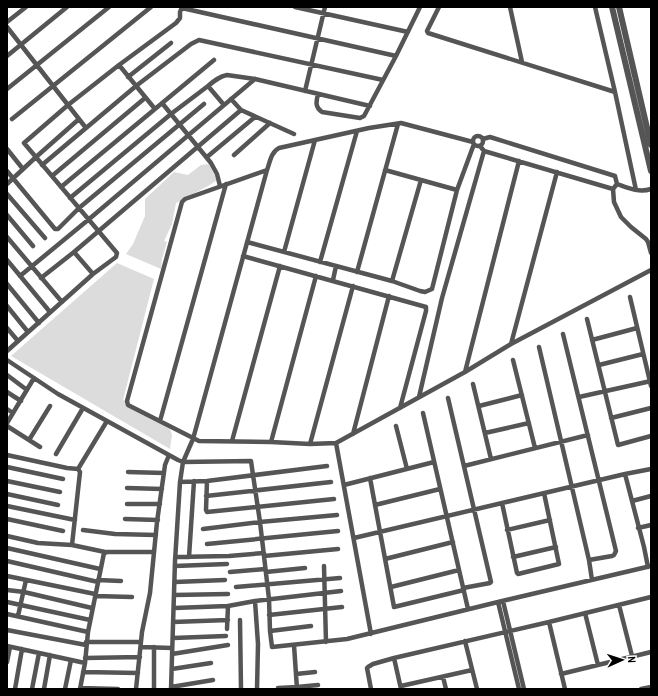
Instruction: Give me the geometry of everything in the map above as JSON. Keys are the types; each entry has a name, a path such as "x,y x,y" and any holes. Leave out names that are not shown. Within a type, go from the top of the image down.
{"street":[{"path":"7,22 26,7"},
{"path":"7,56 67,7"},
{"path":"7,89 109,7"},
{"path":"12,119 151,7"},
{"path":"295,7 408,32"},
{"path":"305,91 325,7"},
{"path":"318,94 316,105 322,112 360,118 364,116 420,7"},
{"path":"439,7 427,31 428,33 615,92"},
{"path":"510,7 522,62"},
{"path":"594,7 615,92 636,190"},
{"path":"612,7 651,171"},
{"path":"620,7 651,145"},
{"path":"7,350 93,274 117,256 117,253 24,143 68,105 176,23 180,18 182,8 396,56"},
{"path":"7,27 86,128"},
{"path":"42,165 136,86 191,44 199,40 383,80"},
{"path":"128,77 171,44"},
{"path":"61,187 214,60"},
{"path":"119,65 155,109"},
{"path":"70,198 171,114 223,76 227,75 255,79 370,106"},
{"path":"20,276 255,79"},
{"path":"208,86 224,105"},
{"path":"52,176 145,98"},
{"path":"231,99 241,110 294,134"},
{"path":"162,103 207,157 217,174 220,186"},
{"path":"7,171 56,229 79,208 204,104"},
{"path":"41,278 74,252 241,110"},
{"path":"207,157 255,117"},
{"path":"7,184 79,120"},
{"path":"234,155 270,123"},
{"path":"357,272 398,124"},
{"path":"213,680 171,688 175,566 180,482 184,462 193,439 267,170 275,150 357,131 398,124 410,125 473,143 476,146 480,146 484,151 613,188"},
{"path":"320,262 357,131"},
{"path":"247,242 392,281 425,292 432,289 457,190 474,138 478,136 483,139 490,137 615,176 617,184"},
{"path":"480,146 483,143 483,139"},
{"path":"284,252 315,140"},
{"path":"7,149 23,169"},
{"path":"420,397 442,298 484,151"},
{"path":"465,372 519,161"},
{"path":"267,170 185,198 181,203 127,401 128,405 199,441 310,444 336,442 465,372 511,344 651,270"},
{"path":"385,170 457,190"},
{"path":"511,344 557,172"},
{"path":"392,281 421,180"},
{"path":"160,421 226,184"},
{"path":"617,184 636,190 647,191 651,189"},
{"path":"617,184 613,188 614,202 621,217 646,239 651,253"},
{"path":"7,194 45,238"},
{"path":"7,215 33,246"},
{"path":"7,237 62,302"},
{"path":"74,252 93,274"},
{"path":"243,256 424,306 426,308 400,408"},
{"path":"7,260 50,312"},
{"path":"232,441 280,266"},
{"path":"332,280 336,266"},
{"path":"271,442 316,276"},
{"path":"7,284 39,322"},
{"path":"310,444 353,286"},
{"path":"353,434 389,296"},
{"path":"579,397 651,382 630,297"},
{"path":"7,306 28,332"},
{"path":"588,320 618,445 651,436"},
{"path":"7,328 18,341"},
{"path":"592,340 637,328"},
{"path":"563,334 616,551 612,556 589,560"},
{"path":"539,347 589,560 592,580"},
{"path":"599,365 643,354"},
{"path":"7,360 58,394 178,460 184,462 251,460 264,555 272,647 326,642 371,634 468,609 649,566 638,528 626,474"},
{"path":"513,360 535,448"},
{"path":"7,375 27,390"},
{"path":"34,378 7,425 40,447"},
{"path":"473,384 492,459"},
{"path":"7,392 21,401"},
{"path":"479,406 522,395"},
{"path":"370,478 394,607 491,582 448,398"},
{"path":"29,440 50,406"},
{"path":"56,454 83,408"},
{"path":"612,418 651,408"},
{"path":"7,409 13,413"},
{"path":"423,413 468,609"},
{"path":"72,545 80,472 78,469 107,421"},
{"path":"485,433 529,423"},
{"path":"396,426 407,469"},
{"path":"464,466 588,435"},
{"path":"336,442 371,634"},
{"path":"7,455 78,469"},
{"path":"136,689 141,644 150,593 165,465 169,455"},
{"path":"344,485 434,462"},
{"path":"180,482 207,481 327,466"},
{"path":"7,467 62,479"},
{"path":"354,538 598,480 651,469"},
{"path":"128,472 164,473"},
{"path":"7,481 60,492"},
{"path":"189,557 194,481"},
{"path":"207,481 206,510 208,512 334,499"},
{"path":"206,496 331,482"},
{"path":"127,488 162,489"},
{"path":"375,505 440,489"},
{"path":"502,503 518,574 559,564 544,493"},
{"path":"7,494 58,505"},
{"path":"632,501 651,496"},
{"path":"127,504 160,504"},
{"path":"7,506 75,520"},
{"path":"204,529 337,515"},
{"path":"7,519 63,531"},
{"path":"125,519 158,520"},
{"path":"507,530 550,520"},
{"path":"638,528 651,525"},
{"path":"82,530 115,534 156,535"},
{"path":"207,544 338,531"},
{"path":"7,536 38,543 72,545 105,552 154,552"},
{"path":"385,558 453,542"},
{"path":"513,557 556,547"},
{"path":"7,548 100,569"},
{"path":"176,557 264,555 338,549"},
{"path":"105,552 103,554 92,608 80,688 118,689"},
{"path":"7,561 98,581 121,581"},
{"path":"175,566 227,564"},
{"path":"324,566 326,642"},
{"path":"230,572 305,568"},
{"path":"391,587 459,570"},
{"path":"7,576 95,595 132,597"},
{"path":"236,587 340,578"},
{"path":"18,616 26,580"},
{"path":"175,582 225,580"},
{"path":"7,590 24,592 92,608"},
{"path":"174,608 228,606 268,599 341,591"},
{"path":"174,595 228,594"},
{"path":"371,689 367,670 368,667 373,664 651,597"},
{"path":"255,601 258,644 257,689"},
{"path":"7,602 90,620"},
{"path":"500,602 524,689"},
{"path":"619,605 632,656"},
{"path":"228,606 228,628"},
{"path":"269,615 342,607"},
{"path":"585,613 598,665"},
{"path":"7,614 88,632"},
{"path":"173,622 228,620"},
{"path":"240,620 241,689"},
{"path":"549,622 565,689"},
{"path":"270,631 311,626"},
{"path":"7,630 86,644 141,644 154,647 172,648"},
{"path":"508,632 519,689"},
{"path":"173,638 226,636"},
{"path":"465,641 477,689"},
{"path":"172,654 228,645"},
{"path":"294,645 297,688"},
{"path":"7,662 8,646 71,660 140,657"},
{"path":"154,647 154,689"},
{"path":"15,689 22,649"},
{"path":"561,674 651,652"},
{"path":"32,689 39,653"},
{"path":"44,689 50,655"},
{"path":"394,658 401,688 472,670"},
{"path":"65,689 71,660"},
{"path":"172,669 211,663"},
{"path":"83,672 138,673"},
{"path":"296,674 315,672"},
{"path":"443,677 446,689"},
{"path":"278,688 297,688 318,685"},
{"path":"641,689 651,687"}],"shaded area":[{"path":"209,164 217,180 176,203 172,224 164,241 167,242 161,269 126,254 133,244 145,216 145,199 174,172 188,175 201,165"},
{"path":"117,263 154,279 123,400 170,429 172,435 170,449 11,356"}]}
